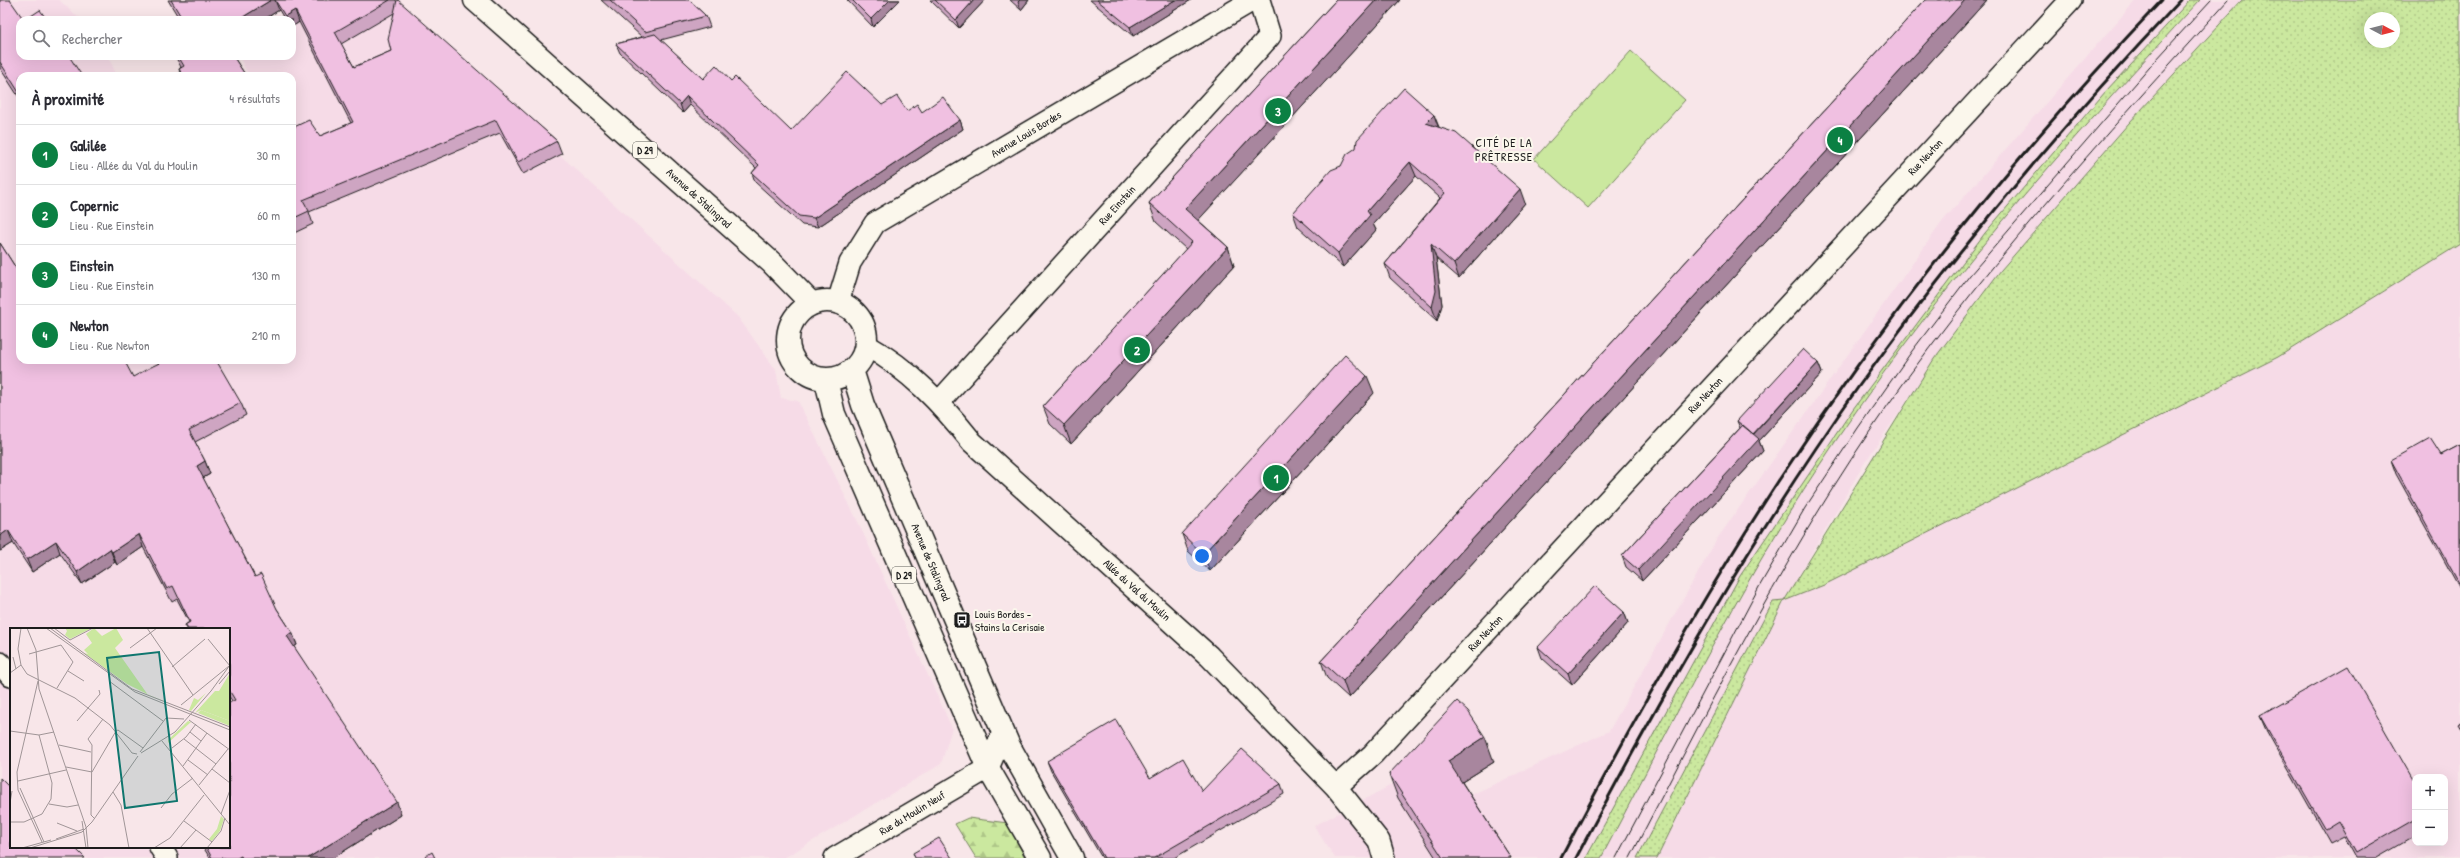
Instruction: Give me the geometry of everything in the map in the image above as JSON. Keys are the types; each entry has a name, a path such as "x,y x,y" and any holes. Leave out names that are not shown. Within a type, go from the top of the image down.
{"main road":[{"name":"Avenue de Stalingrad","path":"475,0 772,263 812,304"},
{"path":"825,301 838,302 848,307 863,323 866,345 864,354 852,370 845,376 826,380 813,377 801,370 793,360 788,347 788,334 792,322 801,311 812,304 825,301"},
{"name":"Avenue de Stalingrad","path":"852,370 863,405 1004,733 1072,858"},
{"name":"D 29","path":"826,380 834,414 988,768 1040,858"}],"street":[{"name":"Avenue Louis Bordes","path":"838,302 850,263 875,223 1253,0"},
{"name":"Rue Einstein","path":"939,402 1270,36 1259,0"},
{"name":"Rue Newton","path":"1336,787 1373,754 2071,0"},
{"name":"Allée du Val du Moulin","path":"866,345 890,359 939,402 972,442 1209,656 1336,787 1379,841 1384,858"},
{"path":"0,663 10,675"},
{"path":"988,768 1004,733"},
{"name":"Rue du Moulin Neuf","path":"835,858 988,768"},
{"path":"161,848 167,858"}],"shaded area":[{"path":"0,0 59,0 77,16 16,16 16,60 110,60 115,72 16,72 16,364 296,364 296,72 247,72 241,60 296,60 296,16 289,16 323,0 390,0 738,317 776,370 781,398 798,401 858,522 952,728 941,764 784,858 0,858"},
{"path":"2136,0 2245,0 1949,340 1865,462 1784,601 2278,357 2460,244 2460,858 1335,858 1314,826 1397,782 1419,819 1609,731 1717,539 1942,222"}],"green space":[{"path":"2190,0 2200,0 2049,167 2000,225 1952,283 1861,404 1819,466 1760,561 1732,610 1601,858 1586,858 1740,576 1853,409 1985,233 2106,91"},
{"path":"2242,0 2460,0 2460,244 2278,357 1824,585 1784,601 1934,359 2001,270 2129,123"},
{"path":"1631,51 1685,100 1588,208 1534,159"},
{"path":"1784,601 1657,858 1637,858 1773,602"},
{"path":"968,818 1008,823 1025,858 976,858 955,824"}],"building":[{"path":"0,0 10,0 21,16 16,16 16,60 72,60 79,72 16,72 16,88 0,62"},
{"path":"171,0 271,0 245,16 181,16"},
{"path":"275,0 390,0 335,32 354,67 391,51 388,39 398,0 557,141 518,162 496,120 303,200 309,211 296,217 296,126 309,120 320,136 353,122 295,10 285,16"},
{"path":"610,0 689,0 706,16 645,32"},
{"path":"852,0 890,0 871,19"},
{"path":"935,0 974,0 956,20"},
{"path":"1097,0 1175,0 1130,27"},
{"path":"1336,0 1376,0 1185,209 1228,247 1064,425 1043,406 1192,242 1149,203"},
{"path":"1925,0 1965,0 1343,681 1321,661"},
{"path":"40,10 44,16 31,16"},
{"path":"655,34 703,79 716,65 731,81 735,77 791,131 847,72 882,105 897,96 907,111 917,104 922,112 943,97 960,120 814,218 799,216 752,173 759,165 687,96 680,104 616,44"},
{"path":"180,60 236,60 243,72 181,72 179,69 184,66"},
{"path":"1404,88 1434,115 1426,123 1456,133 1520,189 1454,264 1431,244 1436,291 1432,307 1385,264 1445,193 1410,162 1367,211 1370,215 1338,253 1293,213 1331,170 1341,166 1347,154 1356,148 1357,140"},
{"path":"0,243 16,268 16,364 126,364 133,377 157,364 218,364 241,403 189,430 205,461 197,466 255,577 261,574 277,609 292,632 287,636 397,802 308,858 242,858 241,856 237,858 212,858 207,848 230,848 230,702 235,700 230,692 230,628 187,628 185,625 190,622 173,586 167,589 139,534 112,552 110,549 77,572 56,541 27,560 8,530 0,536"},
{"path":"1803,349 1818,363 1753,434 1737,421"},
{"path":"1345,355 1367,376 1203,554 1182,534"},
{"path":"1743,425 1759,439 1638,570 1622,556"},
{"path":"2430,438 2441,455 2460,445 2460,585 2391,460"},
{"path":"1595,586 1624,612 1568,674 1538,647"},
{"path":"2348,666 2412,778 2412,821 2356,853 2338,821 2325,829 2260,716"},
{"path":"1457,701 1468,711 1485,737 1448,761 1511,858 1443,858 1389,774"},
{"path":"1116,720 1150,778 1183,758 1202,791 1242,749 1281,784 1154,858 1104,858 1047,761"},
{"path":"2460,723 2460,730 2457,725"},
{"path":"0,778 10,788 10,848 75,848 85,858 0,858"},
{"path":"939,838 952,858 915,858 913,853"},
{"path":"432,852 435,858 423,858"}],"tram line":[{"path":"1616,858 1759,587 1805,508 1858,428 1912,351 1970,275 2156,60 2211,0"},
{"path":"1630,858 1714,696 1772,590 1835,485 1908,376 1951,320 2040,211 2086,157 2228,0"}],"railway":[{"path":"1561,858 1664,668 1719,575 1777,483 1820,419 1911,293 1959,232 2058,114 2109,56 2162,0"},
{"path":"1576,858 1641,737 1745,558 1782,500 1859,386 1934,285 2013,188 2054,140 2181,0"}],"place":[{"name":"Einstein","path":"1278,111"},
{"name":"Newton","path":"1840,140"},
{"name":"Copernic","path":"1137,350"},
{"name":"Galilée","path":"1276,478"},
{"name":"Louis Bordes - Stains la Cerisaie","path":"962,620"}],"district":[{"name":"CITÉ DE LA PRÊTRESSE","path":"1504,149"}]}
